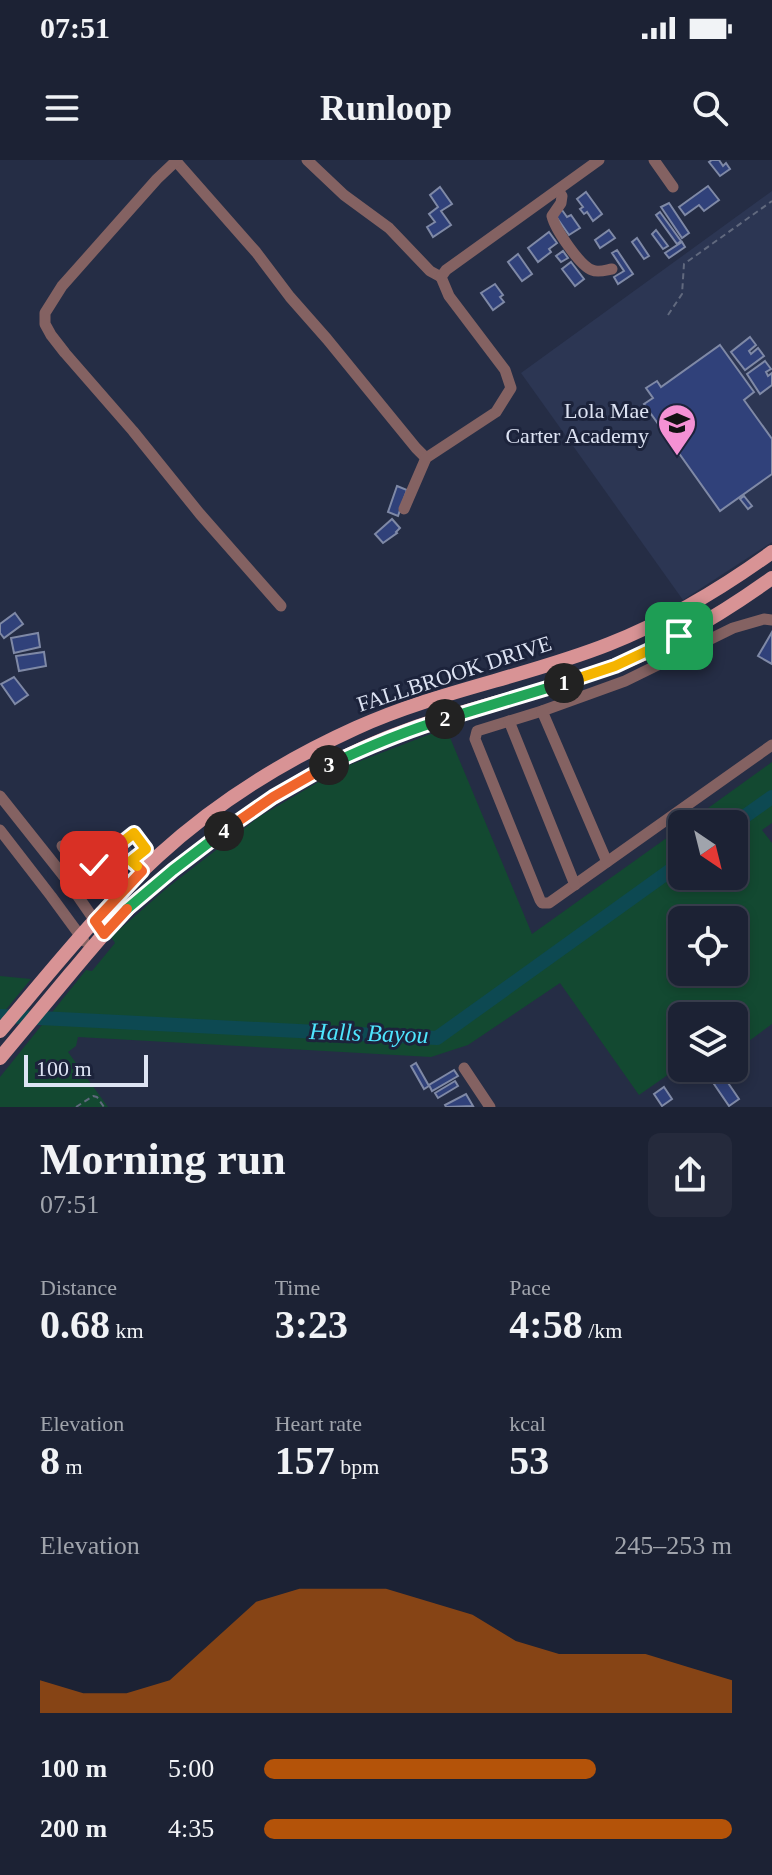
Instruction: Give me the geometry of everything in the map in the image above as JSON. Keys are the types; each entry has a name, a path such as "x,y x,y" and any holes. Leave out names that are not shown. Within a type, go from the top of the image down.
{"main road":[{"name":"FALLBROOK DRIVE","path":"0,1031 95,921 116,862 172,844 226,802 295,759 343,734 403,709 550,665 608,644 704,598 772,552"},
{"name":"FALLBROOK DRIVE","path":"4,1053 104,934 147,891 261,804 364,748 410,729 615,666 714,617 772,578"},
{"path":"704,598 714,617"}],"street":[{"path":"307,160 344,195 389,228 430,271 444,274 599,160"},
{"path":"654,160 673,187"},
{"path":"281,606 65,353 45,324 45,313 62,286 176,161 256,252 290,297 426,458"},
{"path":"558,190 562,196 561,203 552,216 558,232 585,266 599,271 612,269"},
{"path":"404,509 426,458 496,412 511,388 505,370 449,296 444,274"},
{"path":"772,620 764,619 733,628 625,681 477,731 475,739 542,903 549,903 772,745"},
{"path":"542,711 607,862"},
{"path":"509,721 575,885"},
{"path":"0,796 63,875 104,934"},
{"path":"0,830 90,950"},
{"path":"62,846 96,888 116,862"},
{"path":"63,875 116,862"},
{"path":"464,1068 490,1107"}],"path":[{"path":"668,315 682,294 684,264 772,201"},
{"path":"76,1107 93,1096 104,1107"}],"shaded area":[{"name":"Lola Mae Carter Academy","path":"772,191 772,542 683,600 521,373"}],"green space":[{"path":"446,728 532,934 668,837 668,890 748,890 748,810 705,810 772,762 772,823 762,830 772,843 772,1024 748,1042 748,1002 668,1002 668,1075 639,1095 560,983 468,1045 431,1057 78,1037 76,1046 68,1052 108,1107 0,1107 0,1077 86,970 92,971 115,943 111,937 167,888 259,817 342,768"},
{"path":"0,976 31,979 0,1017"}],"building":[{"path":"719,160 723,166 726,163 730,169 720,176 709,162"},
{"path":"708,186 719,200 704,211 699,205 685,215 679,207"},
{"path":"440,187 452,204 441,211 451,225 433,237 427,227 435,222 429,214 438,207 430,195"},
{"path":"586,192 602,214 593,221 587,212 584,214 580,209 583,207 577,199"},
{"path":"669,203 689,233 682,238 661,207"},
{"path":"562,210 567,217 571,215 580,228 569,235 555,215"},
{"path":"660,212 681,241 677,244 656,215"},
{"path":"609,230 615,238 600,248 595,240"},
{"path":"656,230 668,246 663,249 652,234"},
{"path":"549,232 557,243 538,262 528,248"},
{"path":"637,238 649,256 644,259 632,242"},
{"path":"682,242 685,247 669,258 665,253"},
{"path":"617,250 633,274 618,284 614,277 624,271 612,253"},
{"path":"563,251 568,258 561,262 556,256"},
{"path":"518,254 532,274 522,281 508,262"},
{"path":"571,262 584,279 575,286 562,269"},
{"path":"495,284 504,302 493,310 481,293"},
{"path":"750,337 756,345 749,351 751,354 758,348 764,356 745,370 731,352"},
{"path":"720,345 754,392 744,400 772,439 772,474 720,511 644,404 653,398 646,388 657,381 661,387"},
{"path":"765,361 771,369 766,372 768,376 772,373 772,385 760,394 747,374"},
{"path":"397,486 407,490 398,516 388,512"},
{"path":"744,496 752,506 748,509 740,499"},
{"path":"392,519 400,528 383,543 375,534"},
{"path":"15,613 23,624 4,638 0,633 0,624"},
{"path":"772,632 772,664 758,656"},
{"path":"38,633 40,647 14,653 11,638"},
{"path":"44,652 46,666 19,671 16,656"},
{"path":"14,677 28,695 15,704 1,684"},
{"path":"416,1063 429,1086 424,1089 411,1066"},
{"path":"454,1070 458,1076 432,1091 429,1085"},
{"path":"455,1081 458,1086 438,1098 435,1093"},
{"path":"727,1082 739,1099 729,1106 714,1084"},
{"path":"664,1087 672,1099 662,1106 654,1094"},
{"path":"466,1094 473,1106 446,1107 445,1105"}],"waterway":[{"name":"Halls Bayou","path":"748,814 772,797"},
{"name":"Halls Bayou","path":"0,1016 437,1038 668,872"}],"tunnel":[{"path":"125,849 130,856"},
{"path":"116,855 121,863"}],"place":[{"name":"Lola Mae Carter Academy","path":"677,457"}],"route":[{"path":"94,865 134,833 146,849 131,861 142,871 95,921 104,934 147,891 208,842 273,797 317,772 410,729 615,666 679,636"}]}
